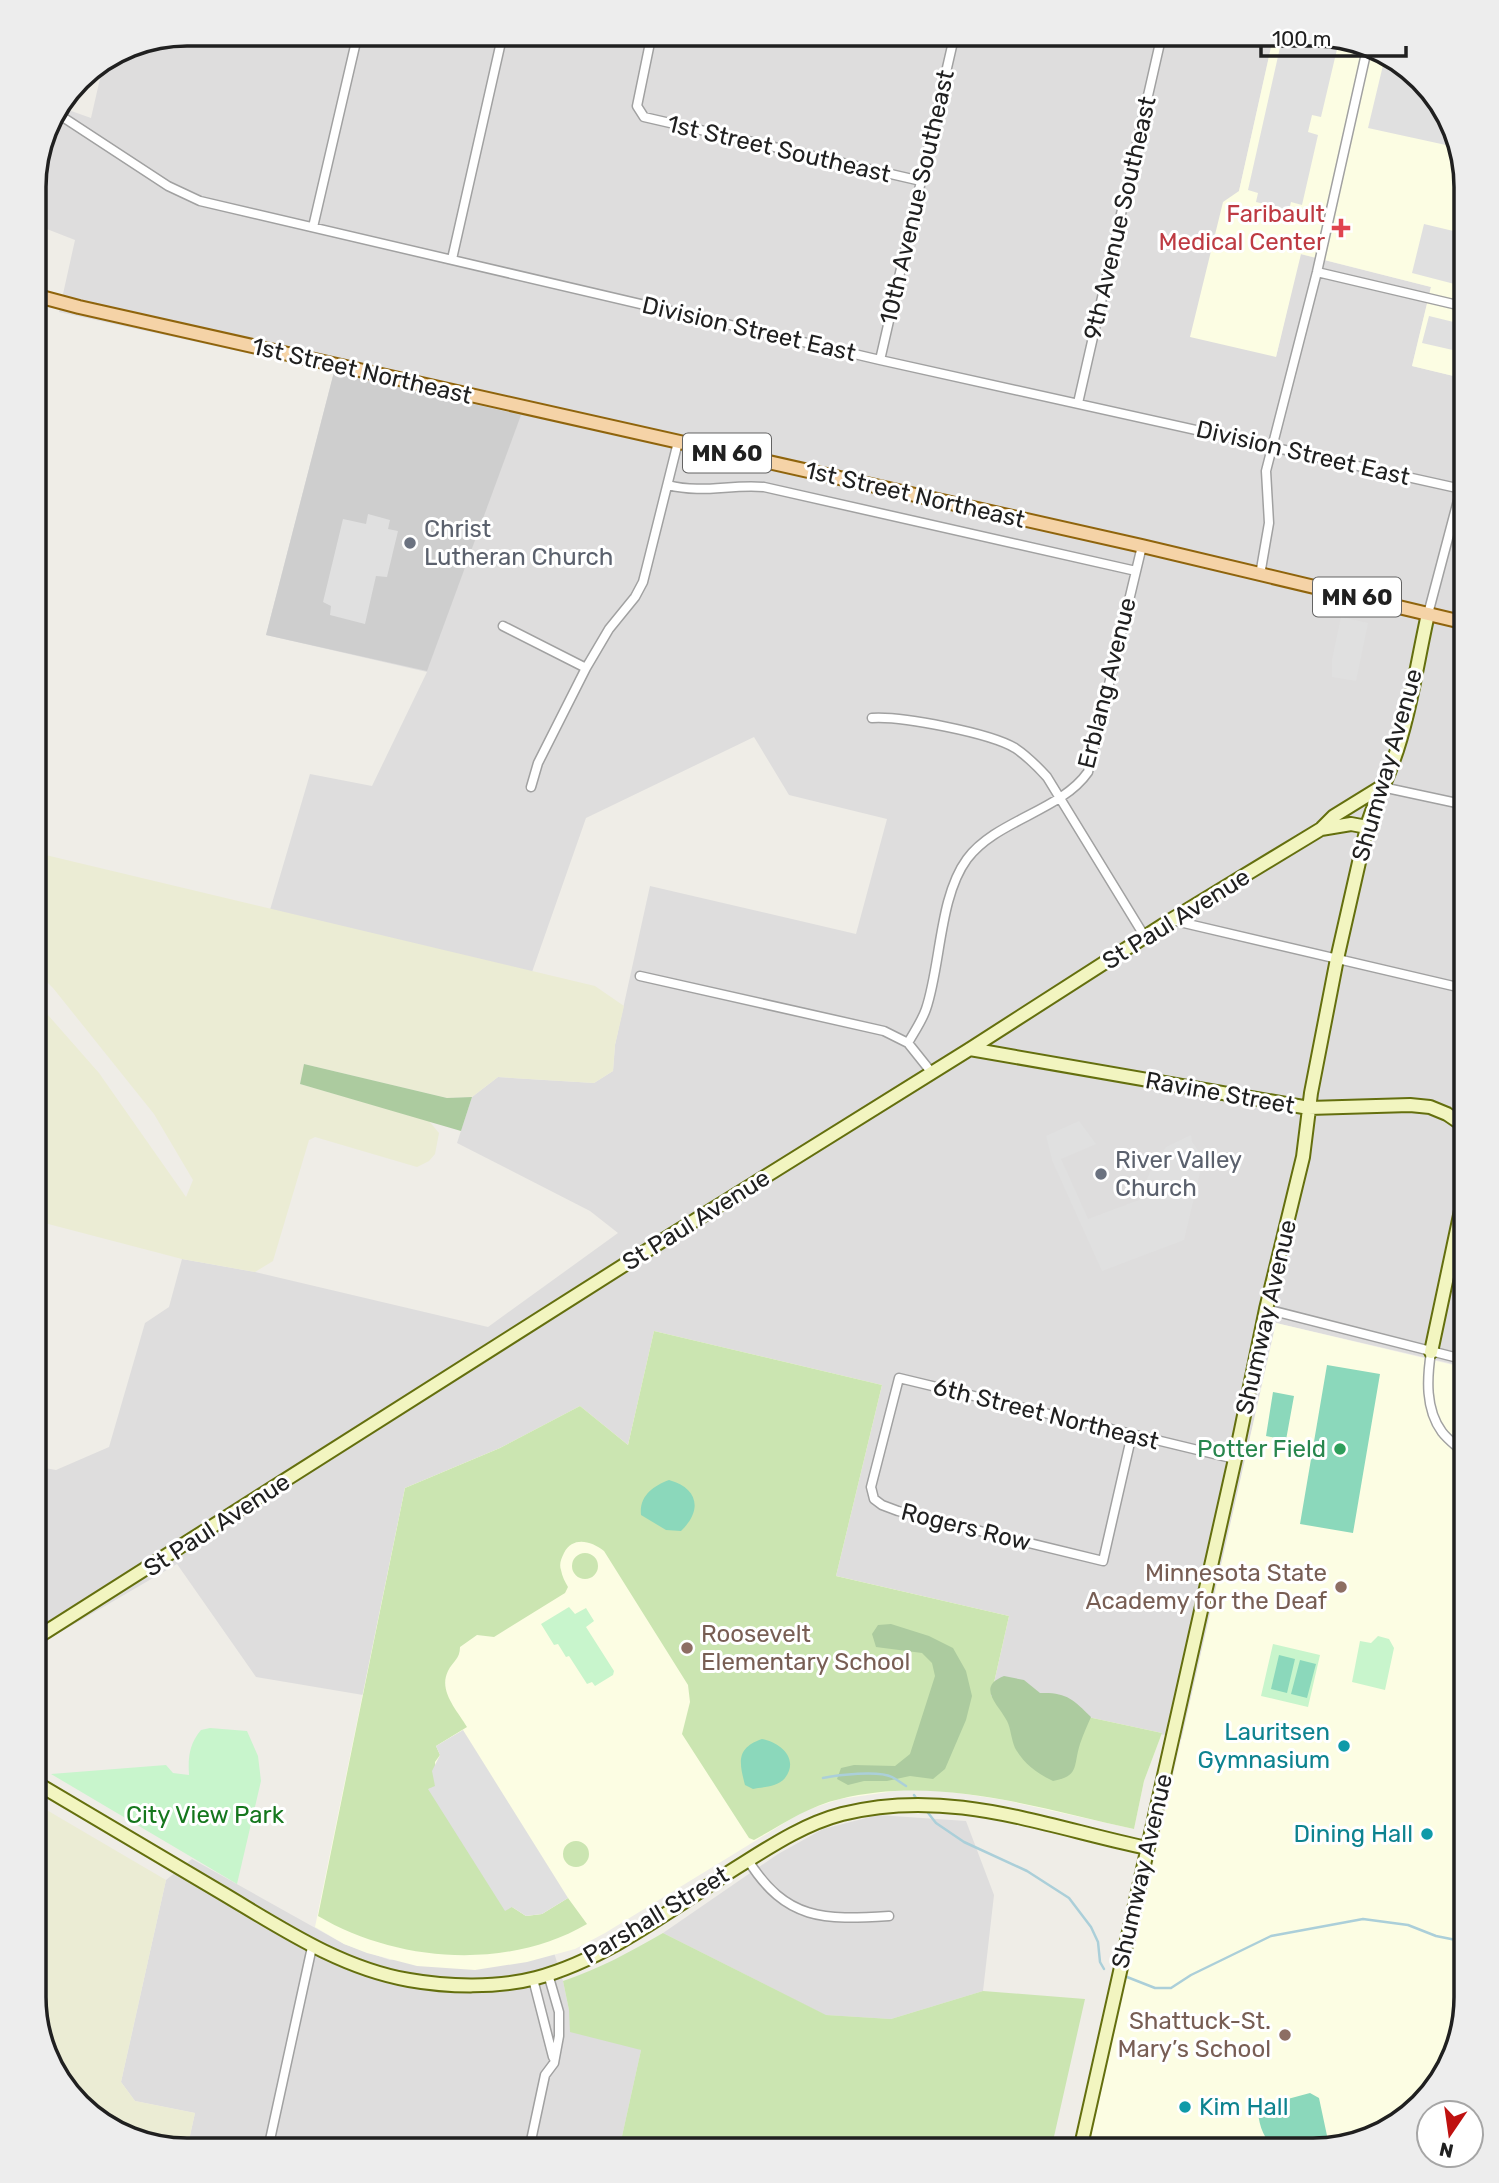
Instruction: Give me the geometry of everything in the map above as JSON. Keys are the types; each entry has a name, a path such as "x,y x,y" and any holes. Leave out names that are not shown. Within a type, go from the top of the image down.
{"main road":[{"name":"1st Street Northeast","path":"46,298 1142,546 1453,620"}],"street":[{"path":"313,227 355,46"},
{"path":"452,259 500,46"},
{"name":"1st Street Southeast","path":"649,46 638,99 639,112 649,119 921,181"},
{"name":"10th Avenue Southeast","path":"880,360 952,46"},
{"name":"9th Avenue Southeast","path":"1078,403 1159,46"},
{"path":"1260,575 1269,523 1266,471 1317,272 1365,56"},
{"name":"Division Street East","path":"63,117 184,194 200,201 880,360 1453,488"},
{"path":"1317,272 1453,304"},
{"path":"531,787 538,763 586,668 609,629 635,597 643,582 678,442"},
{"path":"668,485 704,491 744,485 764,487 1136,571"},
{"name":"Shumway Avenue","path":"1083,2138 1235,1459 1266,1309 1303,1157 1309,1108 1337,959 1367,827 1399,742 1428,614 1453,525"},
{"name":"Erblang Avenue","path":"908,1042 926,1011 950,897 967,859 990,838 1076,787 1091,763 1142,546"},
{"path":"503,626 586,668"},
{"path":"872,718 892,717 993,739 1014,748 1032,761 1047,777 1145,937"},
{"path":"1321,829 1334,816 1382,787 1453,802"},
{"name":"St Paul Avenue","path":"46,1632 1171,920 1321,829 1352,824 1367,827"},
{"path":"1171,920 1453,986"},
{"path":"640,976 884,1031 908,1042 932,1073"},
{"name":"Ravine Street","path":"970,1049 1309,1108 1410,1105 1430,1107 1453,1118"},
{"path":"1453,1247 1427,1374 1429,1401 1441,1431 1453,1443"},
{"path":"1266,1309 1453,1357"},
{"name":"6th Street Northeast","path":"873,1499 872,1487 898,1378 1235,1459"},
{"name":"Rogers Row","path":"873,1499 898,1511 1103,1561 1132,1434"},
{"name":"Parshall Street","path":"46,1789 312,1947 373,1972 440,1984 480,1985 533,1979 548,1974 613,1945 782,1839 820,1821 861,1810 904,1804 968,1807 1147,1848"},
{"path":"748,1860 770,1890 802,1911 843,1919 889,1916"},
{"path":"271,2137 312,1947"},
{"path":"532,2137 545,2075 554,2063 559,2036 559,2012 548,1974"},
{"path":"533,1979 554,2063"}],"shaded area":[{"path":"1271,46 1239,191 1276,357 1300,254 1431,287 1412,366 1453,376 1453,1364 1276,1323 1182,1739 991,1696 1008,1616 836,1576 655,1331 628,1445 580,1407 500,1448 405,1488 363,1695 256,1677 177,1564 46,1640 46,1468 56,1470 109,1447 145,1323 169,1307 182,1259 255,1272 488,1327 618,1233 590,1211 457,1143 472,1097 498,1077 594,1083 613,1071 615,1045 650,886 856,934 887,819 789,795 754,737 586,818 532,972 270,910 310,774 372,786 427,672 266,635 334,372 59,312 75,240 46,229 47,168 56,132 68,110 91,118 101,75 132,56 168,47"},
{"name":"Faribault Medical Center","path":"1271,46 1340,48 1375,60 1406,80 1435,116 1449,150 1452,168 1453,376 1412,366 1431,287 1301,254 1276,357 1190,337 1223,202 1239,191"},
{"path":"1280,46 1337,48 1321,117 1312,115 1308,132 1318,135 1302,205 1291,202 1289,210 1256,202 1258,193 1248,190"},
{"path":"1383,65 1406,80 1419,93 1435,116 1447,145 1368,128"},
{"path":"1424,224 1453,231 1453,284 1412,273"},
{"path":"1429,316 1453,322 1453,350 1422,343"},
{"path":"334,372 521,415 427,671 266,635"},
{"path":"368,514 390,520 388,529 398,531 387,577 376,576 365,624 330,615 331,606 323,602 343,519 366,524"},
{"path":"1341,617 1368,623 1356,681 1332,677 1332,660"},
{"path":"46,855 595,986 624,1006 615,1045 613,1071 594,1083 498,1077 472,1097 447,1098 304,1064 300,1084 429,1121 439,1133 435,1154 429,1161 417,1167 315,1137 309,1140 273,1261 255,1272 182,1259 46,1223 46,1013 99,1073 186,1197 193,1180 154,1114 46,981"},
{"path":"1079,1121 1096,1144 1061,1159 1088,1219 1139,1200 1152,1167 1166,1147 1191,1135 1202,1164 1184,1240 1102,1271 1052,1160 1046,1136"},
{"name":"Minnesota State Academy for the Deaf","path":"1276,1323 1453,1365 1453,1997 1449,2033 1435,2067 1412,2096 1398,2108 1367,2127 1349,2133 1313,2138 1091,2138"},
{"name":"Roosevelt Elementary School","path":"654,1331 882,1385 836,1576 1009,1616 991,1696 1162,1733 1144,1781 1134,1829 1004,1800 939,1790 902,1790 840,1799 804,1811 605,1933 575,1949 527,1962 475,1970 417,1966 367,1953 344,1944 315,1927 405,1488 500,1448 580,1406 628,1445"},
{"path":"463,1730 568,1898 542,1914 526,1916 512,1907 505,1911 428,1789 435,1786 432,1771 440,1755 436,1746"},
{"path":"46,1810 166,1880 121,2082 135,2101 195,2113 190,2137 159,2135 124,2123 108,2114 87,2096 64,2067 56,2051 50,2033 46,1997"},
{"path":"878,1815 966,1821 994,1895 983,1991 891,2019 825,2015 663,1933 778,1854 823,1829"},
{"path":"192,1859 344,1944 390,1960 550,1940 569,2010 641,2050 622,2137 190,2137 195,2113 135,2101 121,2082 166,1880"}],"green space":[{"path":"304,1064 447,1098 472,1097 461,1131 300,1084"},
{"name":"Roosevelt Elementary School","path":"654,1331 882,1385 836,1576 1009,1616 991,1696 1162,1733 1144,1781 1134,1829 988,1797 914,1791 877,1793 828,1802 795,1816 754,1840 749,1838 682,1734 690,1702 688,1685 604,1551 588,1543 577,1542 564,1553 561,1562 560,1568 568,1587 565,1593 494,1637 477,1635 460,1647 458,1657 448,1671 445,1686 450,1700 467,1727 436,1746 440,1755 435,1762 436,1787 429,1789 512,1907 526,1916 542,1914 568,1898 587,1924 555,1939 522,1949 451,1955 382,1943 318,1916 405,1488 500,1448 580,1406 628,1445"},
{"name":"Potter Field","path":"1327,1365 1380,1374 1353,1533 1300,1524"},
{"path":"1273,1392 1294,1396 1286,1440 1266,1436"},
{"path":"669,1480 686,1488 694,1501 692,1515 681,1531 666,1530 641,1515 642,1502 648,1493"},
{"path":"585,1553 594,1557 598,1566 594,1575 585,1579 576,1575 572,1566 576,1557"},
{"path":"569,1607 575,1614 586,1608 594,1621 586,1627 614,1671 613,1675 595,1686 592,1682 587,1684 569,1656 566,1657 558,1644 554,1645 541,1624"},
{"path":"891,1624 929,1636 953,1648 966,1671 972,1696 966,1720 945,1769 933,1779 910,1776 848,1785 837,1779 841,1768 854,1765 895,1766 910,1754 935,1676 932,1663 922,1653 876,1647 872,1634 878,1625"},
{"path":"1378,1636 1389,1639 1394,1648 1385,1690 1352,1682 1360,1641 1371,1643"},
{"path":"1273,1644 1320,1655 1308,1707 1261,1696"},
{"path":"1279,1655 1295,1659 1287,1693 1271,1689"},
{"path":"1300,1660 1316,1664 1307,1698 1291,1694"},
{"path":"1004,1676 1024,1680 1040,1693 1068,1698 1091,1717 1074,1769 1068,1776 1053,1781 1031,1768 1022,1759 1014,1745 1007,1721 990,1691 991,1685"},
{"name":"City View Park","path":"210,1728 247,1731 258,1756 261,1781 237,1884 51,1774 166,1765 173,1773 189,1775 189,1757 194,1741 201,1730"},
{"path":"762,1739 786,1752 789,1771 778,1783 753,1789 745,1785 741,1769 742,1757 748,1747"},
{"path":"576,1841 585,1845 589,1854 585,1863 576,1867 567,1863 563,1854 567,1845"},
{"path":"663,1933 826,2015 891,2019 983,1991 1085,1999 1054,2138 622,2137 641,2050 570,2032 563,1981 614,1960"},
{"path":"1310,2093 1319,2098 1327,2136 1266,2138 1259,2119 1258,2107"}],"waterway":[{"path":"823,1778 868,1773 892,1777 906,1786"},
{"path":"925,1809 936,1823 964,1842 1027,1871 1069,1898 1091,1927 1098,1942 1100,1962 1104,1969"},
{"path":"1127,1977 1155,1988 1171,1988 1191,1975 1271,1936 1363,1919 1408,1925 1453,1939"}],"place":[{"name":"Faribault Medical Center","path":"1341,228"},
{"name":"Christ Lutheran Church","path":"410,543"},
{"name":"River Valley Church","path":"1101,1174"},
{"name":"Potter Field","path":"1340,1449"},
{"name":"Minnesota State Academy for the Deaf","path":"1341,1587"},
{"name":"Roosevelt Elementary School","path":"687,1648"},
{"name":"Lauritsen Gymnasium","path":"1344,1746"},
{"name":"Dining Hall","path":"1427,1834"},
{"name":"Shattuck-St. Mary’s School","path":"1285,2035"},
{"name":"Kim Hall","path":"1185,2107"}]}
